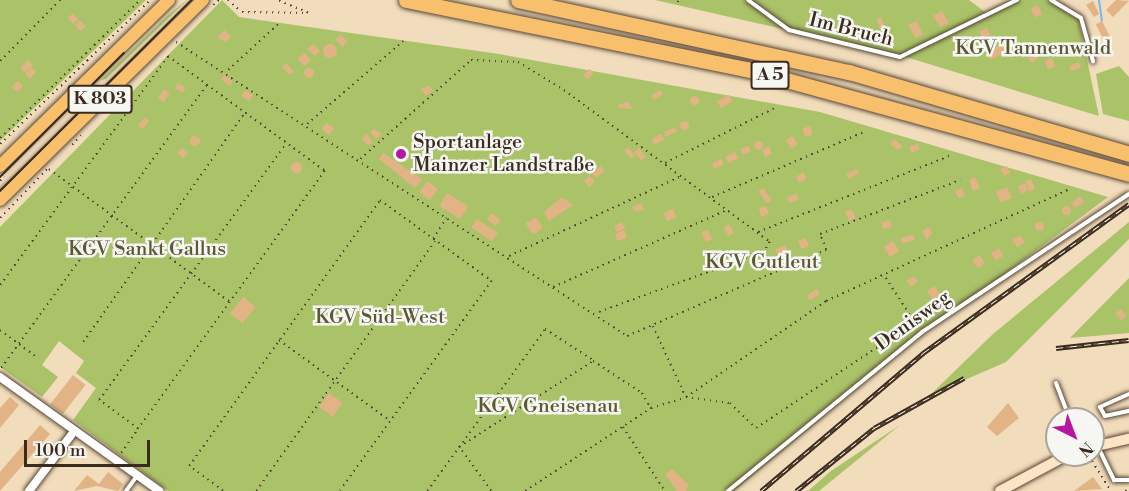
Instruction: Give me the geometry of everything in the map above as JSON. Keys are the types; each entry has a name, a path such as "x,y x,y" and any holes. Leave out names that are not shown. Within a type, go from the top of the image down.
{"highway":[{"name":"A 5","path":"406,0 746,69 1129,174"},
{"name":"A 5","path":"518,0 849,72 1129,154"}],"main road":[{"name":"K 803","path":"0,166 169,0"},
{"name":"K 803","path":"0,200 202,0"},
{"path":"1105,445 1129,439"},
{"path":"1000,491 1045,467"}],"street":[{"path":"1,380 72,434 116,460 159,491"},
{"path":"32,490 72,434"}],"lane":[{"name":"Im Bruch","path":"748,0 789,30 900,57 1017,0"},
{"path":"1051,0 1081,18 1093,61"},
{"name":"Denisweg","path":"728,491 922,332 1129,194"},
{"path":"1056,383 1065,407"},
{"path":"1129,394 1100,407 1105,417 1129,411"},
{"path":"1105,464 1114,480 1129,480"},
{"path":"126,491 138,476"}],"path":[{"path":"0,61 60,0"},
{"path":"0,138 140,0"},
{"path":"0,144 150,0"},
{"path":"228,0 242,12 308,13 276,0"},
{"path":"676,2 680,0"},
{"path":"227,71 278,24"},
{"path":"169,31 174,40 227,71 627,336 826,250 820,234 960,180"},
{"path":"306,124 403,41"},
{"path":"0,285 168,56 243,114 325,171 116,460"},
{"path":"360,160 471,60 518,62 665,163 758,232 771,245 764,252 594,314"},
{"path":"0,369 207,85"},
{"path":"665,163 775,108"},
{"path":"83,342 243,114"},
{"path":"711,197 864,132"},
{"path":"138,429 99,400 286,144"},
{"path":"758,232 949,156"},
{"path":"39,161 231,302"},
{"path":"507,257 682,176"},
{"path":"525,491 651,408 686,398 826,302 886,278 1070,189"},
{"path":"223,491 189,466 380,200 492,281 340,491"},
{"path":"552,287 727,210"},
{"path":"256,491 434,240 447,217"},
{"path":"886,278 922,332"},
{"path":"686,398 730,403 756,429 915,322"},
{"path":"653,326 686,398"},
{"path":"427,491 545,329 642,393 651,408"},
{"path":"0,330 38,358"},
{"path":"278,340 390,421"},
{"path":"459,447 593,361"},
{"path":"623,426 664,490"},
{"path":"459,447 491,491"},
{"path":"1096,467 1111,491"},
{"path":"1125,491 1129,489"}],"green space":[{"path":"0,0 146,0 0,141"},
{"path":"187,0 106,79 101,80 168,15"},
{"path":"222,0 239,17 499,54 820,112 1108,197 922,335 734,491 168,491 73,420 96,388 76,373 84,361 59,341 42,365 58,377 42,397 0,367 0,227"},
{"name":"KGV Tannenwald","path":"655,0 969,0 985,12 1011,0 1054,0 1078,18 1099,116 906,57"},
{"path":"1119,66 1129,77 1129,121 1103,114 1096,74"},
{"path":"1129,222 1129,239 1006,362 930,395 993,334"},
{"path":"1129,278 1129,333 1070,338"},
{"path":"900,425 819,491 808,491 831,471"}],"building":[{"path":"1116,0 1129,1 1113,17 1106,10"},
{"path":"1093,1 1099,14 1094,17 1086,5"},
{"path":"1038,5 1042,14 1035,17 1031,8"},
{"path":"942,11 949,23 940,27 933,16"},
{"path":"73,13 78,19 73,24 68,18"},
{"path":"881,17 885,27 881,30 876,19"},
{"path":"80,20 86,27 80,31 75,25"},
{"path":"917,21 923,35 916,38 908,25"},
{"path":"1102,21 1112,41 1106,44 1096,24"},
{"path":"987,28 991,35 983,39 979,31"},
{"path":"225,30 231,37 225,42 217,37"},
{"path":"341,35 348,42 342,47 335,39"},
{"path":"1004,43 1012,50 990,60 986,51"},
{"path":"313,44 320,51 315,56 307,49"},
{"path":"327,44 333,44 337,51 333,58 327,58 323,54 323,48"},
{"path":"1035,51 1038,59 1031,63 1027,55"},
{"path":"305,53 311,60 304,66 297,59"},
{"path":"1052,58 1055,66 1048,69 1045,61"},
{"path":"28,60 33,65 25,73 20,68"},
{"path":"1079,62 1081,68 1071,71 1069,66"},
{"path":"286,63 294,72 290,75 282,67"},
{"path":"32,67 36,72 30,79 25,74"},
{"path":"309,68 313,69 313,77 309,78 305,77 304,73 305,69"},
{"path":"590,69 594,74 587,79 583,75"},
{"path":"224,75 233,81 230,86 221,79"},
{"path":"18,81 23,86 18,92 11,87"},
{"path":"178,83 186,88 182,93 175,88"},
{"path":"429,86 433,90 426,96 420,89"},
{"path":"164,89 170,93 164,102 158,98"},
{"path":"245,90 253,95 250,101 241,96"},
{"path":"659,90 663,94 655,100 651,96"},
{"path":"729,95 733,101 721,108 717,101"},
{"path":"694,96 698,100 694,104 690,100"},
{"path":"629,101 632,109 619,108 618,105"},
{"path":"145,117 149,121 143,129 138,125"},
{"path":"684,121 688,125 684,129 680,125"},
{"path":"326,123 334,128 329,135 322,129"},
{"path":"810,126 813,135 805,137 802,128"},
{"path":"675,127 677,131 666,137 664,132"},
{"path":"374,129 382,134 376,139 370,132"},
{"path":"367,134 373,142 368,146 362,139"},
{"path":"661,134 664,140 654,145 652,139"},
{"path":"195,136 199,137 199,145 195,146 191,145 190,141 191,137"},
{"path":"792,136 798,144 792,149 786,141"},
{"path":"894,139 902,146 898,150 890,144"},
{"path":"758,140 763,145 758,150 753,145"},
{"path":"918,144 920,149 912,153 909,147"},
{"path":"749,146 751,152 742,154 740,149"},
{"path":"769,146 772,154 765,157 762,150"},
{"path":"628,147 635,155 631,159 624,150"},
{"path":"182,148 188,153 183,158 177,153"},
{"path":"639,148 646,157 641,160 634,152"},
{"path":"735,152 738,158 728,163 725,157"},
{"path":"383,153 422,179 415,188 379,159"},
{"path":"721,159 724,164 714,169 712,163"},
{"path":"296,161 302,167 296,173 290,167"},
{"path":"601,166 604,171 596,178 592,173"},
{"path":"1007,166 1010,173 1004,176 1000,169"},
{"path":"856,169 859,173 849,179 846,174"},
{"path":"803,172 807,178 799,183 796,177"},
{"path":"589,176 595,181 589,187 584,181"},
{"path":"975,177 980,188 973,191 969,180"},
{"path":"1031,179 1035,189 1030,191 1025,181"},
{"path":"428,181 438,189 429,200 419,192"},
{"path":"1025,183 1028,190 1021,194 1018,186"},
{"path":"1007,187 1012,198 1001,203 996,192"},
{"path":"763,188 772,200 767,204 758,192"},
{"path":"962,188 965,195 959,199 955,191"},
{"path":"447,193 468,206 460,219 439,206"},
{"path":"796,193 799,199 790,203 787,198"},
{"path":"1080,196 1084,202 1075,208 1071,203"},
{"path":"562,197 573,205 549,221 544,212"},
{"path":"641,203 644,210 634,211 632,207"},
{"path":"1066,205 1071,210 1066,215 1061,210"},
{"path":"766,206 769,214 761,217 759,208"},
{"path":"673,209 676,217 667,221 664,213"},
{"path":"851,209 856,218 849,221 845,212"},
{"path":"492,213 501,220 496,226 487,219"},
{"path":"536,217 543,228 533,234 526,223"},
{"path":"477,219 498,233 492,241 471,227"},
{"path":"890,220 892,227 883,229 881,222"},
{"path":"622,222 625,228 617,232 614,226"},
{"path":"1039,222 1043,226 1039,230 1035,226"},
{"path":"729,224 734,233 729,236 723,228"},
{"path":"929,227 932,233 927,240 922,231"},
{"path":"624,230 627,237 618,241 615,234"},
{"path":"708,230 712,239 706,242 702,233"},
{"path":"913,234 915,240 902,244 901,238"},
{"path":"1020,235 1025,243 1017,247 1012,240"},
{"path":"806,238 809,247 801,249 798,240"},
{"path":"893,241 899,251 890,257 884,247"},
{"path":"785,245 788,251 778,256 775,250"},
{"path":"999,248 1003,256 995,260 991,253"},
{"path":"979,255 985,263 978,268 972,261"},
{"path":"914,276 918,282 910,287 907,281"},
{"path":"934,286 943,298 936,303 927,291"},
{"path":"817,289 820,294 810,300 807,295"},
{"path":"243,297 256,307 243,323 230,314"},
{"path":"1121,309 1127,316 1122,320 1116,314"},
{"path":"73,375 86,385 63,414 50,404"},
{"path":"329,393 343,403 333,417 319,407"},
{"path":"10,397 19,405 0,428 0,408"},
{"path":"1008,403 1019,418 997,436 987,427"},
{"path":"40,425 50,434 0,491 0,472"},
{"path":"672,469 689,485 686,491 677,491 665,474"},
{"path":"108,472 123,484 118,491 97,486 74,491 87,475 99,484"},
{"path":"1093,477 1102,489 1074,491"}],"waterway":[{"path":"1099,0 1102,21"}],"tram line":[{"path":"0,191 192,0"},
{"path":"0,177 124,53"}],"railway":[{"path":"761,491 923,353 1129,204"},
{"path":"1056,348 1129,340"},
{"path":"796,491 874,428 964,378"}],"place":[{"name":"Sportanlage Mainzer Landstraße","path":"401,154"}],"park label":[{"name":"KGV Sankt Gallus","path":"147,249"},
{"name":"KGV Gutleut","path":"762,262"},
{"name":"KGV Süd-West","path":"380,317"},
{"name":"KGV Gneisenau","path":"548,406"}]}
